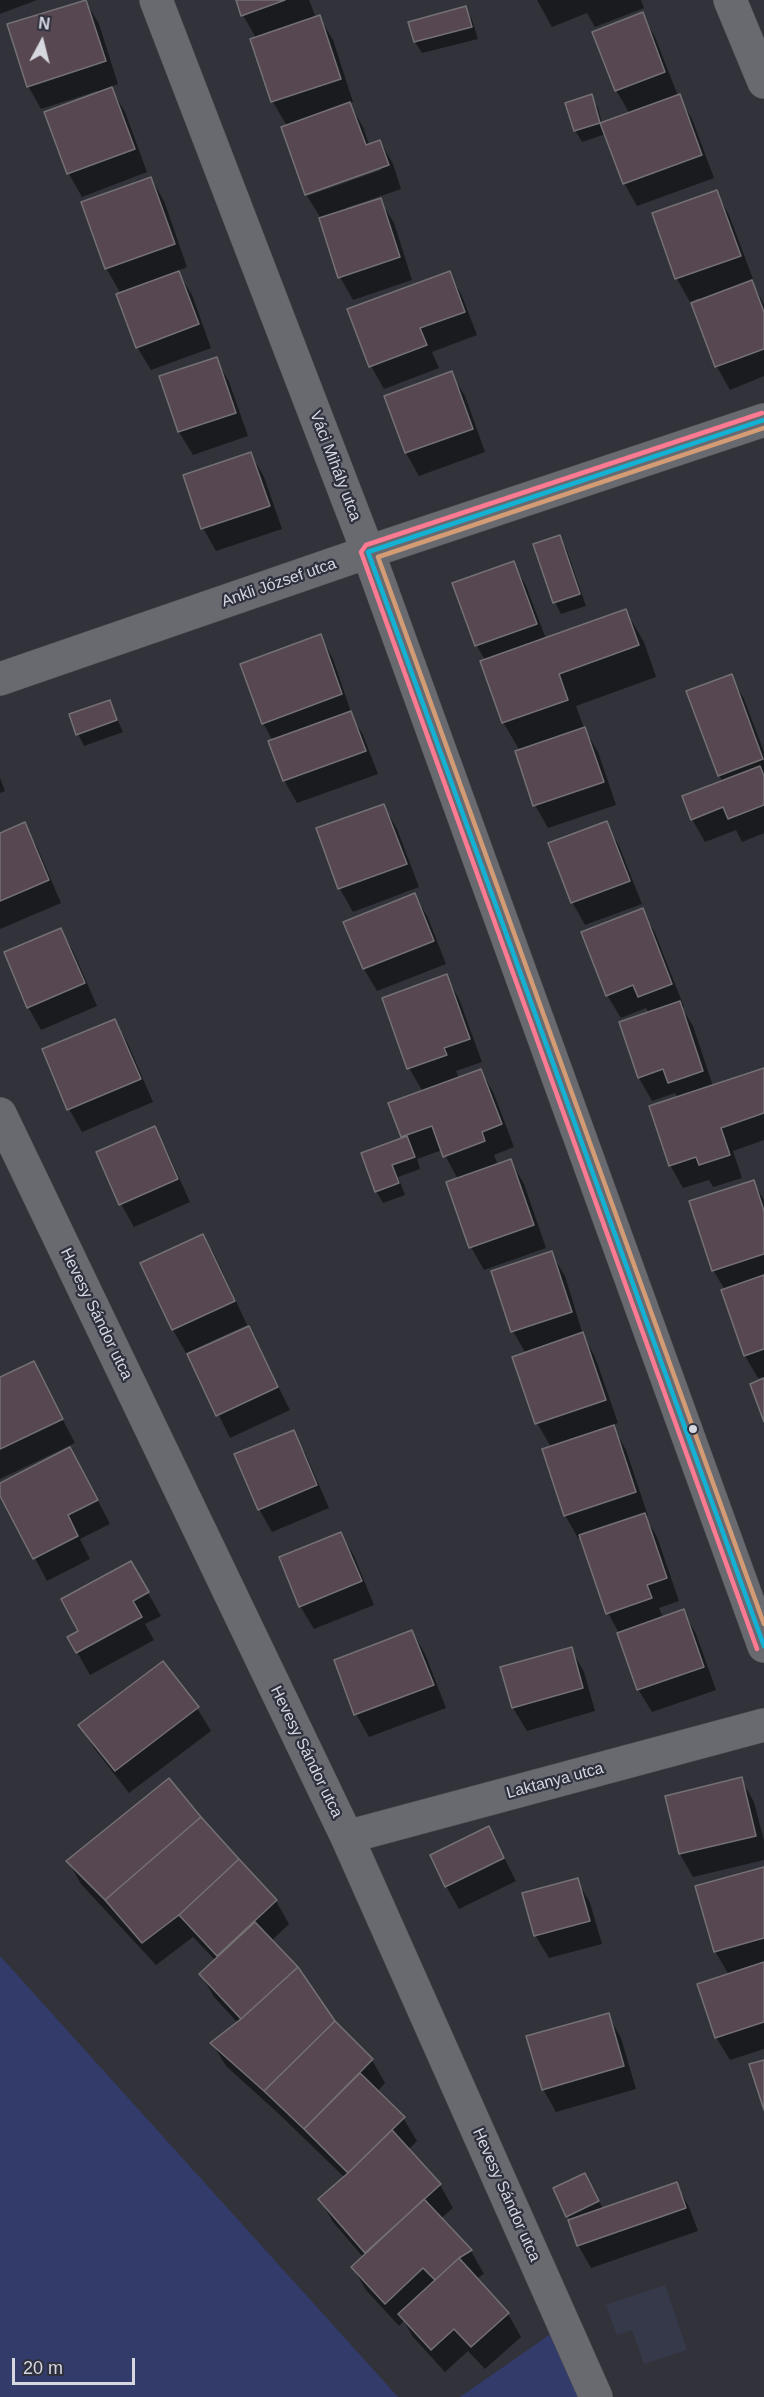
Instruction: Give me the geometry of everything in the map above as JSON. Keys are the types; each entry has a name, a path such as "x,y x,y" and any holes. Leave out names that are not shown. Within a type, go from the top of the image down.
{"street":[{"name":"Váci Mihály utca","path":"156,0 368,552 764,1646"},
{"path":"730,0 764,82"},
{"name":"Ankli József utca","path":"0,680 368,552 764,420"},
{"name":"Hevesy Sándor utca","path":"0,1114 347,1837 597,2397"},
{"name":"Laktanya utca","path":"347,1837 764,1725"}],"shaded area":[{"path":"0,1956 398,2397 0,2397"},
{"path":"665,2285 687,2350 644,2364 632,2330 617,2335 606,2305"},
{"path":"555,2331 582,2397 460,2397"}],"building":[{"path":"86,0 106,61 27,87 7,24"},
{"path":"236,0 285,0 241,16"},
{"path":"466,6 472,27 414,42 408,22"},
{"path":"643,12 665,72 615,91 592,32"},
{"path":"320,15 341,79 271,102 250,39"},
{"path":"112,87 135,149 67,174 44,112"},
{"path":"592,94 600,123 574,131 565,103"},
{"path":"680,94 702,155 623,184 600,123"},
{"path":"350,102 366,145 380,140 389,165 305,195 281,127"},
{"path":"151,177 175,244 105,269 81,202"},
{"path":"717,190 741,256 675,279 652,213"},
{"path":"381,198 400,257 338,278 319,218"},
{"path":"179,271 199,324 136,348 116,294"},
{"path":"450,271 465,312 420,328 427,345 369,367 347,309"},
{"path":"752,280 764,312 764,349 715,367 691,303"},
{"path":"217,357 236,413 178,432 159,376"},
{"path":"452,371 473,429 405,453 384,396"},
{"path":"251,452 270,506 201,529 183,475"},
{"path":"560,535 580,594 553,603 533,544"},
{"path":"514,561 537,624 475,646 452,583"},
{"path":"626,609 639,645 559,674 568,700 502,723 480,661"},
{"path":"321,634 342,694 262,724 240,664"},
{"path":"732,674 763,759 718,776 686,691"},
{"path":"110,700 117,720 76,735 69,714"},
{"path":"351,711 366,751 283,781 268,741"},
{"path":"585,727 604,782 533,806 515,751"},
{"path":"760,766 764,776 764,805 728,819 723,807 691,820 682,796"},
{"path":"384,804 407,864 338,889 316,828"},
{"path":"607,821 630,881 571,903 548,843"},
{"path":"25,822 49,880 0,901 0,833"},
{"path":"415,893 434,941 363,969 343,922"},
{"path":"643,908 672,984 638,997 633,985 606,996 581,932"},
{"path":"61,928 85,983 27,1008 4,952"},
{"path":"447,974 470,1039 444,1048 447,1055 407,1069 382,998"},
{"path":"680,1001 703,1071 668,1083 663,1069 638,1078 619,1022"},
{"path":"115,1019 141,1079 67,1110 42,1049"},
{"path":"764,1068 764,1113 721,1128 730,1155 699,1165 696,1157 669,1166 649,1106"},
{"path":"481,1069 502,1124 482,1132 485,1141 443,1157 432,1126 401,1137 388,1103"},
{"path":"155,1126 178,1179 119,1205 96,1152"},
{"path":"407,1136 415,1157 392,1165 399,1183 375,1192 361,1153"},
{"path":"511,1159 534,1225 469,1248 446,1182"},
{"path":"754,1180 764,1211 764,1254 712,1271 689,1201"},
{"path":"203,1234 235,1301 172,1330 140,1263"},
{"path":"552,1251 572,1312 511,1332 491,1271"},
{"path":"764,1275 764,1349 744,1356 721,1290"},
{"path":"249,1326 278,1387 216,1416 187,1354"},
{"path":"583,1332 606,1400 535,1424 512,1357"},
{"path":"34,1361 63,1419 0,1449 0,1377"},
{"path":"764,1378 764,1422 750,1384"},
{"path":"614,1425 636,1492 564,1516 542,1449"},
{"path":"294,1430 317,1485 258,1510 234,1454"},
{"path":"70,1447 98,1500 68,1515 78,1536 33,1559 0,1496 0,1483"},
{"path":"645,1513 667,1578 647,1585 652,1598 606,1614 579,1535"},
{"path":"341,1532 362,1581 299,1607 279,1557"},
{"path":"131,1561 149,1592 133,1601 142,1617 76,1653 67,1637 78,1631 61,1599"},
{"path":"684,1609 704,1667 637,1690 617,1633"},
{"path":"412,1630 434,1685 354,1715 334,1660"},
{"path":"572,1647 583,1688 512,1708 500,1667"},
{"path":"163,1661 199,1707 115,1771 78,1725"},
{"path":"742,1777 756,1836 679,1854 665,1796"},
{"path":"169,1778 201,1817 105,1900 66,1861"},
{"path":"201,1817 239,1859 179,1915 142,1943 105,1900"},
{"path":"489,1826 504,1858 445,1887 430,1855"},
{"path":"239,1859 277,1900 217,1956 179,1915"},
{"path":"764,1867 764,1938 714,1952 695,1886"},
{"path":"578,1878 590,1921 534,1936 522,1893"},
{"path":"255,1922 298,1967 241,2019 199,1974"},
{"path":"764,1962 764,2022 715,2038 697,1984"},
{"path":"298,1967 335,2021 264,2091 210,2043 241,2019"},
{"path":"609,2013 624,2066 542,2090 526,2036"},
{"path":"335,2021 373,2059 304,2129 264,2091"},
{"path":"764,2060 764,2110 749,2064"},
{"path":"360,2073 405,2117 348,2173 304,2129"},
{"path":"392,2130 441,2184 365,2253 318,2199"},
{"path":"585,2173 599,2201 566,2217 553,2188"},
{"path":"677,2182 686,2208 577,2246 568,2220"},
{"path":"424,2199 472,2250 459,2258 435,2280 423,2268 385,2304 351,2267"},
{"path":"459,2258 509,2313 471,2347 454,2329 431,2350 398,2314"}],"transit line":[{"path":"757,1649 361,552 366,545 762,413"},
{"path":"764,420 368,552 764,1646"},
{"path":"764,428 378,557 764,1624"}]}
